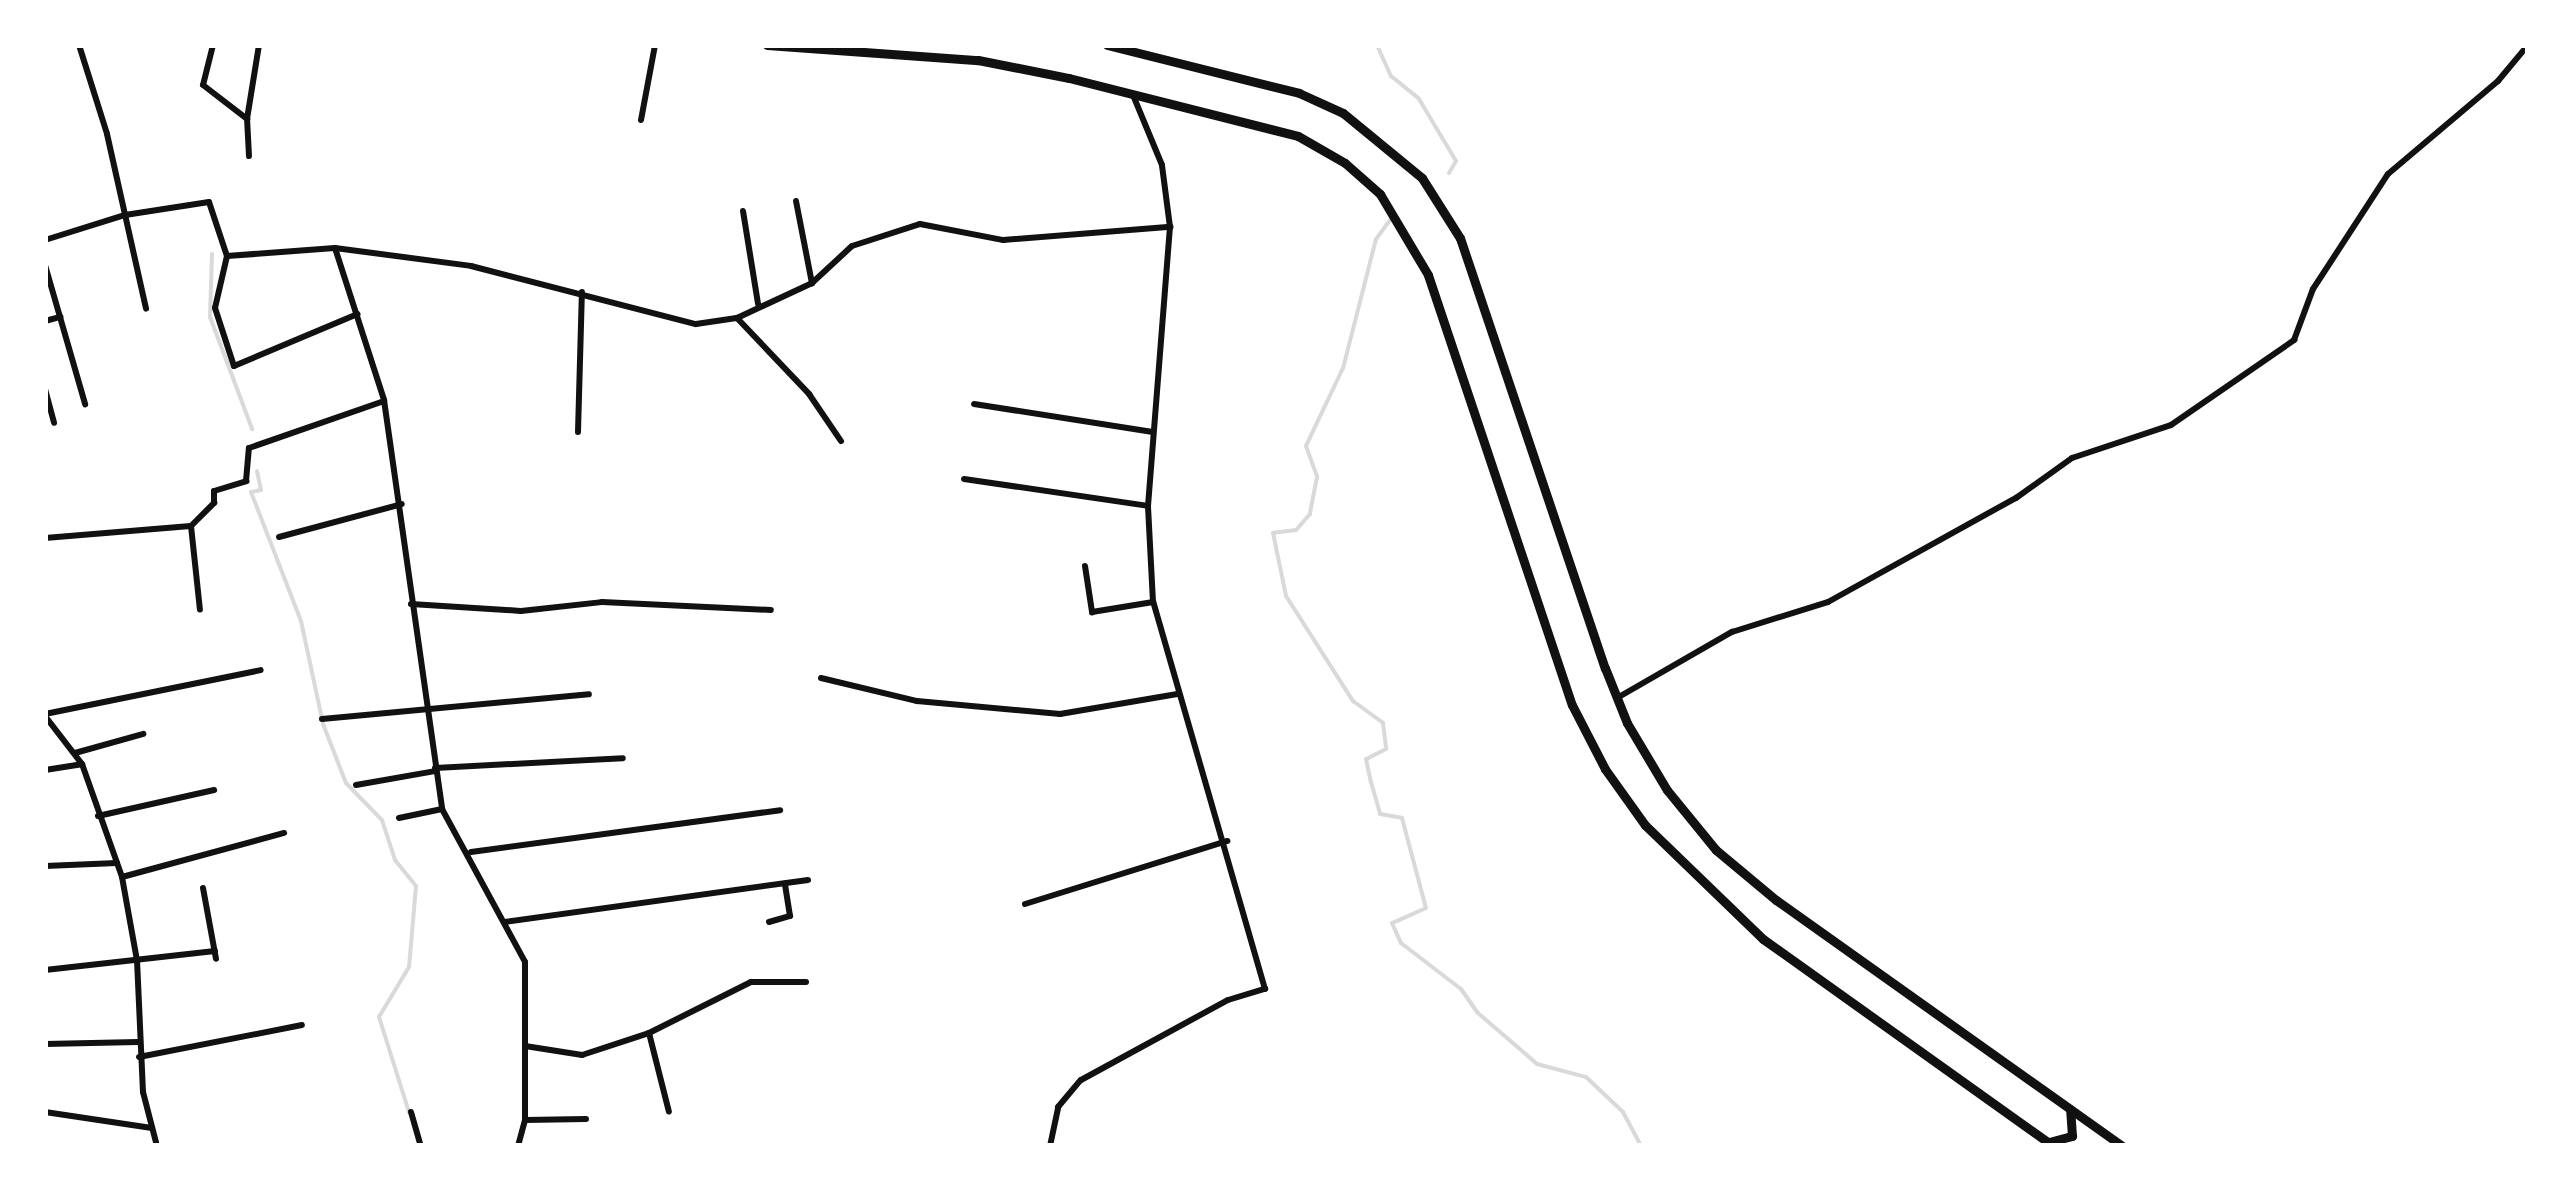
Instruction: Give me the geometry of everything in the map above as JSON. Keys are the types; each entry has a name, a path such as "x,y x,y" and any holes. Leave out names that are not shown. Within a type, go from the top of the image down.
{"street":[{"path":"79,45 146,309"},
{"path":"213,45 204,85 247,120"},
{"path":"249,156 247,120 259,45"},
{"path":"641,120 655,45"},
{"path":"766,45 978,60 1298,136 1345,163 1380,194 1428,275 1572,705 1605,769 1656,838 1763,939 2050,1144 2072,1136 2070,1109"},
{"path":"1107,45 1298,93 1344,113 1422,178 1460,238 1617,698 1667,790 1716,850 2122,1146"},
{"path":"1617,698 1732,632 1828,602 2016,498 2072,458 2171,425 2294,340 2314,288 2388,174 2498,80 2528,45"},
{"path":"1050,1146 1058,1107 1081,1080 1228,1000 1266,988 1227,840 1178,694 1153,602 1148,506 1170,226 1162,165 1133,94"},
{"path":"45,240 202,198 212,208 227,256 214,308 234,366 358,314"},
{"path":"796,201 812,283"},
{"path":"744,211 758,304"},
{"path":"227,256 335,248 471,266 696,324 738,318 758,304 812,283 852,246 920,224 1003,240 1170,226"},
{"path":"335,248 384,400 402,504 423,706 442,809 471,852 525,962 525,1120 518,1146"},
{"path":"45,264 85,404"},
{"path":"578,432 582,292"},
{"path":"45,321 60,316"},
{"path":"738,318 809,394 841,441"},
{"path":"45,390 54,423"},
{"path":"45,538 190,526 214,503 214,491 246,481 249,448 384,400"},
{"path":"974,404 1154,432"},
{"path":"964,480 1148,506"},
{"path":"279,537 402,504"},
{"path":"190,526 200,610"},
{"path":"1085,566 1092,612 1153,602"},
{"path":"411,604 521,611 602,602 771,610"},
{"path":"157,1146 138,1057 137,960 122,877 82,764 45,715 260,670"},
{"path":"821,678 916,701 1060,714 1178,694"},
{"path":"322,719 423,706 589,694"},
{"path":"75,753 143,734"},
{"path":"356,785 435,769 623,758"},
{"path":"45,770 82,764"},
{"path":"98,816 214,790"},
{"path":"399,818 442,809"},
{"path":"471,852 780,810"},
{"path":"122,877 284,833"},
{"path":"1025,904 1227,840"},
{"path":"45,866 117,863"},
{"path":"505,922 808,880"},
{"path":"770,922 790,916 785,883"},
{"path":"45,970 215,955 203,888"},
{"path":"525,1046 579,1056 649,1033 750,982 806,982"},
{"path":"138,1057 302,1024"},
{"path":"649,1033 670,1112"},
{"path":"45,1044 138,1042"},
{"path":"45,1112 152,1128"},
{"path":"412,1112 421,1146"},
{"path":"525,1120 586,1119"}],"waterway":[{"path":"1377,45 1391,76 1419,99 1456,161 1449,173"},
{"path":"1390,220 1376,239 1343,368 1306,446 1317,477 1310,514 1296,530 1273,533 1286,596 1353,701 1383,723 1386,749 1366,759 1371,782 1380,814 1402,818 1426,908 1392,923 1401,943 1461,989 1478,1013 1537,1064 1586,1077 1623,1112 1641,1146"},
{"path":"212,254 210,317 252,429"},
{"path":"257,471 261,490 251,492 301,621 323,724 346,783 382,820 395,860 416,886 409,967 379,1017 409,1112"}]}
